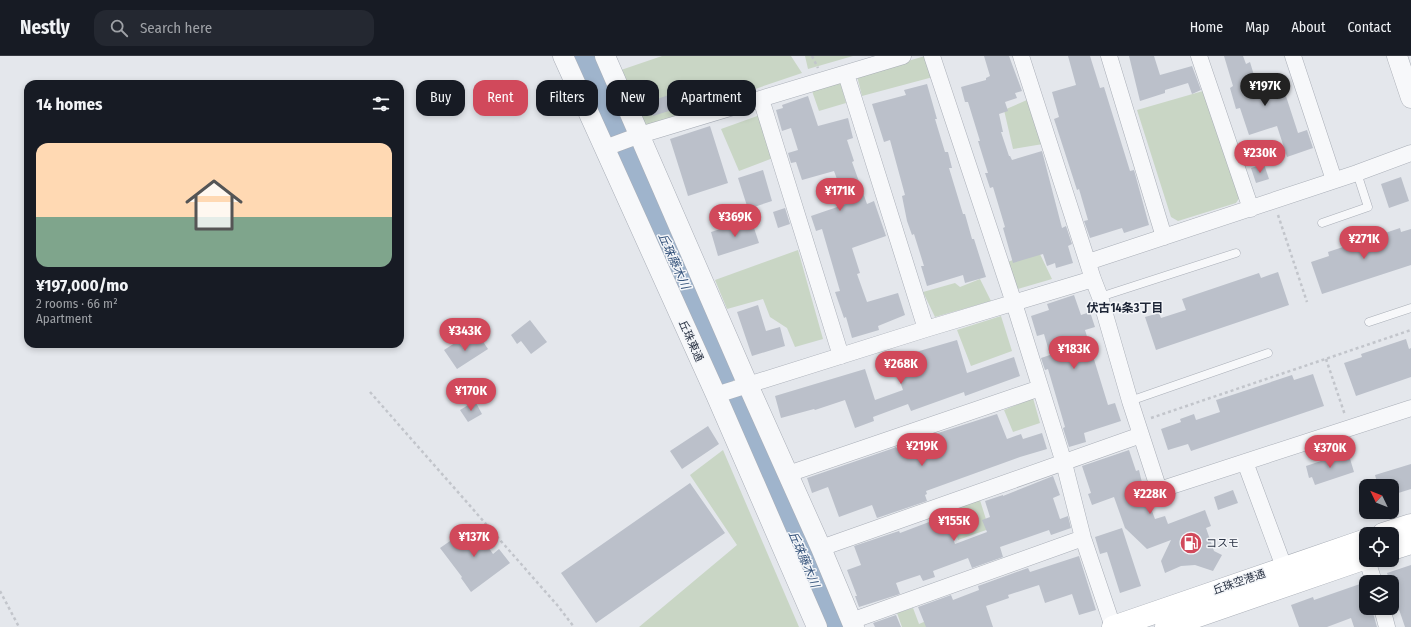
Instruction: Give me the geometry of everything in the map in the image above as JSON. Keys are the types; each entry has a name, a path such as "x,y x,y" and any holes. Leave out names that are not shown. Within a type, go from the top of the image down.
{"main road":[{"path":"1399,529 1411,525"},
{"name":"丘珠空港通","path":"1180,619 1284,567 1359,542"},
{"path":"1399,547 1411,543"},
{"name":"丘珠空港通","path":"1113,627 1180,619 1359,562"}],"street":[{"name":"丘珠東通","path":"563,56 716,395 817,627"},
{"path":"605,56 853,624 1083,538"},
{"path":"605,148 903,56"},
{"path":"932,56 1014,303 1064,463 1083,538 1113,627"},
{"path":"1021,56 1088,262 1092,279 1100,297 1130,401 1159,490 1411,408"},
{"path":"1109,56 1164,237"},
{"path":"1199,56 1250,208"},
{"path":"1293,56 1334,180"},
{"path":"1397,56 1411,98"},
{"path":"846,74 926,329"},
{"path":"761,99 841,356"},
{"path":"1088,262 1357,173 1411,153"},
{"path":"716,395 1092,279"},
{"path":"788,474 1040,388"},
{"path":"821,548 1141,435"},
{"path":"1245,462 1284,567"},
{"path":"1384,615 1388,627"}],"lane":[{"path":"1322,223 1368,207 1357,173"},
{"path":"1100,297 1236,253"},
{"path":"1370,322 1411,308"},
{"path":"1130,401 1268,353"}],"path":[{"path":"1276,208 1307,302"},
{"path":"1146,419 1411,330"},
{"path":"1326,359 1346,420"},
{"path":"370,392 558,606 574,627"},
{"path":"0,591 19,627"}],"green space":[{"path":"662,56 791,56 802,73 756,89 756,80 667,80 667,116 675,116 643,127 639,116 659,116 659,80 625,80 621,70"},
{"path":"805,56 853,56 808,69"},
{"path":"925,56 933,77 862,96 857,76"},
{"path":"840,80 846,103 819,111 812,91"},
{"path":"1203,91 1240,197 1236,203 1178,221 1171,217 1137,110"},
{"path":"1027,100 1043,144 1013,149 1004,110"},
{"path":"760,115 773,158 739,171 721,129"},
{"path":"798,250 823,339 795,347 787,328 770,317 763,299 727,309 715,280"},
{"path":"1038,250 1052,279 1014,290 1005,263"},
{"path":"980,279 991,301 935,317 923,292 955,283 960,287"},
{"path":"1001,316 1012,351 971,366 957,330"},
{"path":"1033,398 1040,423 1013,432 1004,410"},
{"path":"723,450 799,627 639,627 737,545 690,475"},
{"path":"979,497 989,529 958,540 950,511"},
{"path":"913,608 919,624 926,621 928,627 902,627 897,613"}],"building":[{"path":"984,56 1009,56 1022,91 1015,93 1017,98 1005,102 1008,111 999,114 1003,132 1001,132 1009,156 1012,160 1042,151 1062,228 1066,226 1072,244 1068,246 1073,263 1056,268 1055,263 1047,266 1043,254 1013,263 1003,228 1005,227 993,187 990,188 985,173 988,173 978,141 980,141 968,102 965,102 961,87 986,80 986,78 990,76"},
{"path":"1068,56 1090,56 1100,88 1104,87 1130,171 1134,170 1149,225 1124,233 1122,228 1090,238 1084,221 1088,220 1079,189 1077,190 1054,119 1059,117 1052,92 1076,85"},
{"path":"1129,56 1154,56 1160,75 1192,66 1201,90 1192,94 1188,83 1165,90 1165,93 1140,101"},
{"path":"1224,56 1243,56 1246,64 1250,62 1259,92 1282,84 1298,133 1307,130 1313,148 1287,157 1277,126 1249,135 1240,108 1236,109 1230,88 1233,86"},
{"path":"927,84 937,119 935,119 945,152 948,152 952,168 949,168 963,214 965,214 972,239 974,239 986,277 965,283 963,275 927,286 921,266 924,266 914,234 912,235 907,221 902,196 905,195 890,140 884,142 872,104 906,95 904,90"},
{"path":"667,96 667,112 659,114 659,98"},
{"path":"808,96 818,126 848,118 853,138 847,140 854,161 852,162 867,204 874,201 886,236 852,248 860,273 857,274 867,302 898,293 905,315 878,326 879,330 852,338 846,317 844,318 835,292 840,291 822,229 816,231 811,216 846,204 834,171 802,180 796,162 791,163 788,153 798,150 791,128 782,131 776,110 783,108 782,105"},
{"path":"710,126 728,183 688,196 670,139"},
{"path":"1264,164 1269,179 1256,183 1251,168"},
{"path":"763,170 772,201 748,209 738,178"},
{"path":"1401,177 1409,201 1389,208 1381,184"},
{"path":"785,208 790,224 778,228 773,212"},
{"path":"751,219 759,243 718,256 711,232"},
{"path":"1400,228 1401,232 1411,229 1411,265 1322,294 1311,262 1329,256 1328,252"},
{"path":"1278,272 1289,305 1156,350 1145,317 1159,313 1161,318 1186,310 1182,299 1259,273 1261,278"},
{"path":"1074,295 1081,315 1090,312 1095,327 1085,330 1108,405 1115,403 1121,421 1084,433 1086,442 1069,447 1063,428 1065,427 1048,369 1045,370 1041,358 1050,355 1044,334 1037,336 1031,316 1049,310 1047,304"},
{"path":"758,305 766,331 780,327 785,346 752,356 737,312"},
{"path":"530,320 547,342 531,354 521,341 517,344 511,335"},
{"path":"480,337 488,349 457,369 444,350 458,341 463,348"},
{"path":"1406,339 1409,349 1411,348 1411,377 1356,396 1344,363 1362,357 1361,354"},
{"path":"957,340 967,373 1014,357 1020,376 965,396 964,392 911,411 908,404 873,417 874,421 855,428 845,400 815,410 814,409 781,418 775,396 865,369 875,400 903,390 891,356 908,351 909,354"},
{"path":"1313,374 1324,406 1191,451 1188,444 1168,450 1161,429 1181,422 1180,419 1194,414 1196,420 1220,412 1216,400 1292,375 1294,380"},
{"path":"475,401 482,414 468,422 460,410"},
{"path":"997,414 1007,439 1021,434 1023,439 1042,433 1047,449 1020,457 926,491 927,494 925,495 927,501 877,518 872,505 839,517 828,487 812,493 807,478 896,447 898,450 935,436 935,434"},
{"path":"708,426 719,444 682,469 670,451"},
{"path":"1129,450 1136,471 1139,470 1143,487 1155,519 1165,516 1168,524 1205,510 1211,526 1206,528 1214,551 1222,555 1213,571 1195,565 1181,566 1165,573 1161,561 1171,540 1147,549 1125,528 1114,497 1092,505 1088,494 1091,493 1082,466"},
{"path":"1348,452 1354,472 1315,485 1312,477 1309,478 1306,466"},
{"path":"1411,464 1411,489 1399,493 1399,479 1376,479 1375,475"},
{"path":"1053,476 1060,495 1053,498 1060,519 1068,516 1071,528 1051,535 1049,530 1000,547 1003,557 972,568 968,558 933,571 935,577 923,581 920,575 896,583 900,594 859,607 855,596 857,596 847,570 861,565 854,546 899,531 900,533 945,516 955,544 987,532 982,520 990,517 985,501 1003,496"},
{"path":"690,483 725,533 596,623 561,573"},
{"path":"1233,490 1238,503 1218,510 1214,497"},
{"path":"473,525 493,554 499,549 510,563 471,592 461,578 462,577 440,548"},
{"path":"1122,528 1141,586 1120,593 1107,552 1100,554 1095,537"},
{"path":"1079,556 1096,610 1079,615 1072,594 1045,603 1039,585 1008,595 1009,598 986,606 993,627 926,627 918,607 951,595 953,600 979,590 978,586 1028,568 1030,572"},
{"path":"1411,565 1411,627 1405,627 1399,609 1399,575 1388,575 1387,573"},
{"path":"1359,584 1359,615 1374,615 1377,627 1354,627 1351,618 1327,627 1299,627 1291,605 1313,597 1314,600"},
{"path":"896,615 901,627 875,627 873,623"}],"waterway":[{"name":"丘珠藤木川","path":"583,56 615,127"},
{"name":"丘珠藤木川","path":"625,150 723,373"},
{"name":"丘珠藤木川","path":"737,404 833,626"}],"place":[{"name":"コスモ","path":"1191,543"}],"district":[{"name":"伏古14条3丁目","path":"1125,308"}]}
